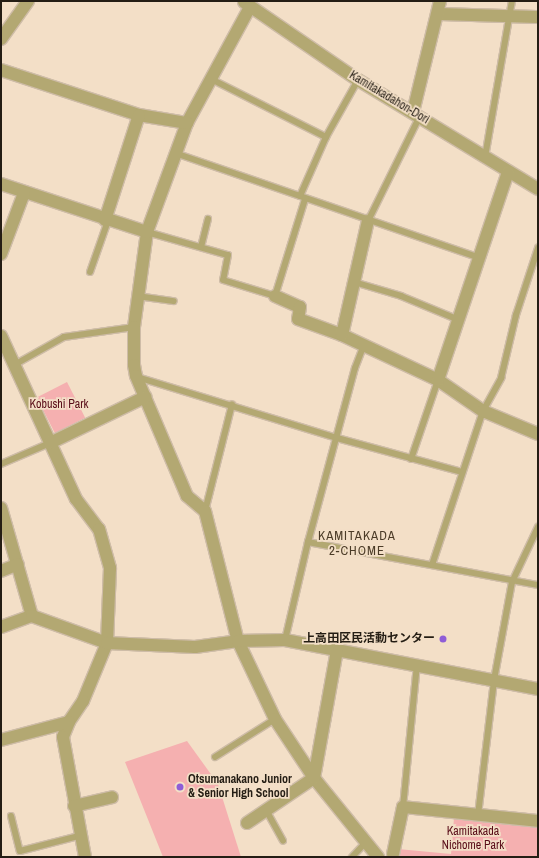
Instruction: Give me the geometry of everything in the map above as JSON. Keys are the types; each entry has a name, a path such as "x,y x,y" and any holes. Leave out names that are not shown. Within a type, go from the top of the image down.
{"street":[{"path":"1,39 28,1"},
{"path":"416,114 440,1"},
{"path":"247,4 211,79 187,123 147,232 137,296 134,327 136,376 187,496 205,511 238,641 275,719 314,778 378,857"},
{"name":"Kamitakadahon-Dori","path":"247,4 358,80 538,189"},
{"path":"438,14 538,17"},
{"path":"1,70 139,115 187,123"},
{"path":"106,221 139,115"},
{"path":"438,380 508,172"},
{"path":"1,184 106,221 147,232"},
{"path":"1,254 24,193"},
{"path":"342,335 368,221"},
{"path":"275,296 300,307 298,319 342,335 363,347 438,380 483,411 538,434"},
{"path":"1,336 76,499 99,529 108,561 107,643 83,701 69,722 63,737 79,836 85,857"},
{"path":"50,443 145,397"},
{"path":"1,508 32,616"},
{"path":"1,571 18,564"},
{"path":"1,627 32,616 107,643 195,647 238,641 285,640 538,689"},
{"path":"247,823 314,778 337,650"},
{"path":"1,740 69,722"},
{"path":"74,806 112,796"},
{"path":"393,854 403,807 538,821"}],"lane":[{"path":"485,157 511,16 512,1"},
{"path":"211,79 326,137"},
{"path":"147,232 228,255 223,280 275,296 303,197 326,137 358,80"},
{"path":"368,221 416,114"},
{"path":"175,153 368,221 480,258"},
{"path":"201,247 208,219"},
{"path":"90,272 106,221"},
{"path":"432,566 483,411 501,378 516,315 538,248"},
{"path":"354,282 401,296 459,320"},
{"path":"137,296 174,301"},
{"path":"14,365 64,337 134,327"},
{"path":"285,640 308,542 355,368 363,347"},
{"path":"136,376 232,404 337,438 462,472"},
{"path":"411,459 438,380"},
{"path":"205,511 232,404"},
{"path":"1,464 50,443"},
{"path":"478,815 494,680 512,582 538,527"},
{"path":"308,542 512,582 538,585"},
{"path":"403,807 417,665"},
{"path":"215,757 275,719"},
{"path":"266,810 283,841"},
{"path":"11,816 20,851 79,836"},
{"path":"352,857 366,842"}],"green space":[{"name":"Kobushi Park","path":"67,382 85,418 55,433 37,397"},
{"name":"Otsumanakano Junior & Senior High School","path":"187,741 218,784 241,857 163,857 125,762"},
{"name":"Kamitakada Nichome Park","path":"454,818 538,826 538,857 397,857 398,849 451,854"}],"place":[{"name":"上高田区民活動センター","path":"443,639"},
{"name":"Otsumanakano Junior & Senior High School","path":"180,787"}],"district":[{"name":"KAMITAKADA 2-CHOME","path":"357,544"}]}
